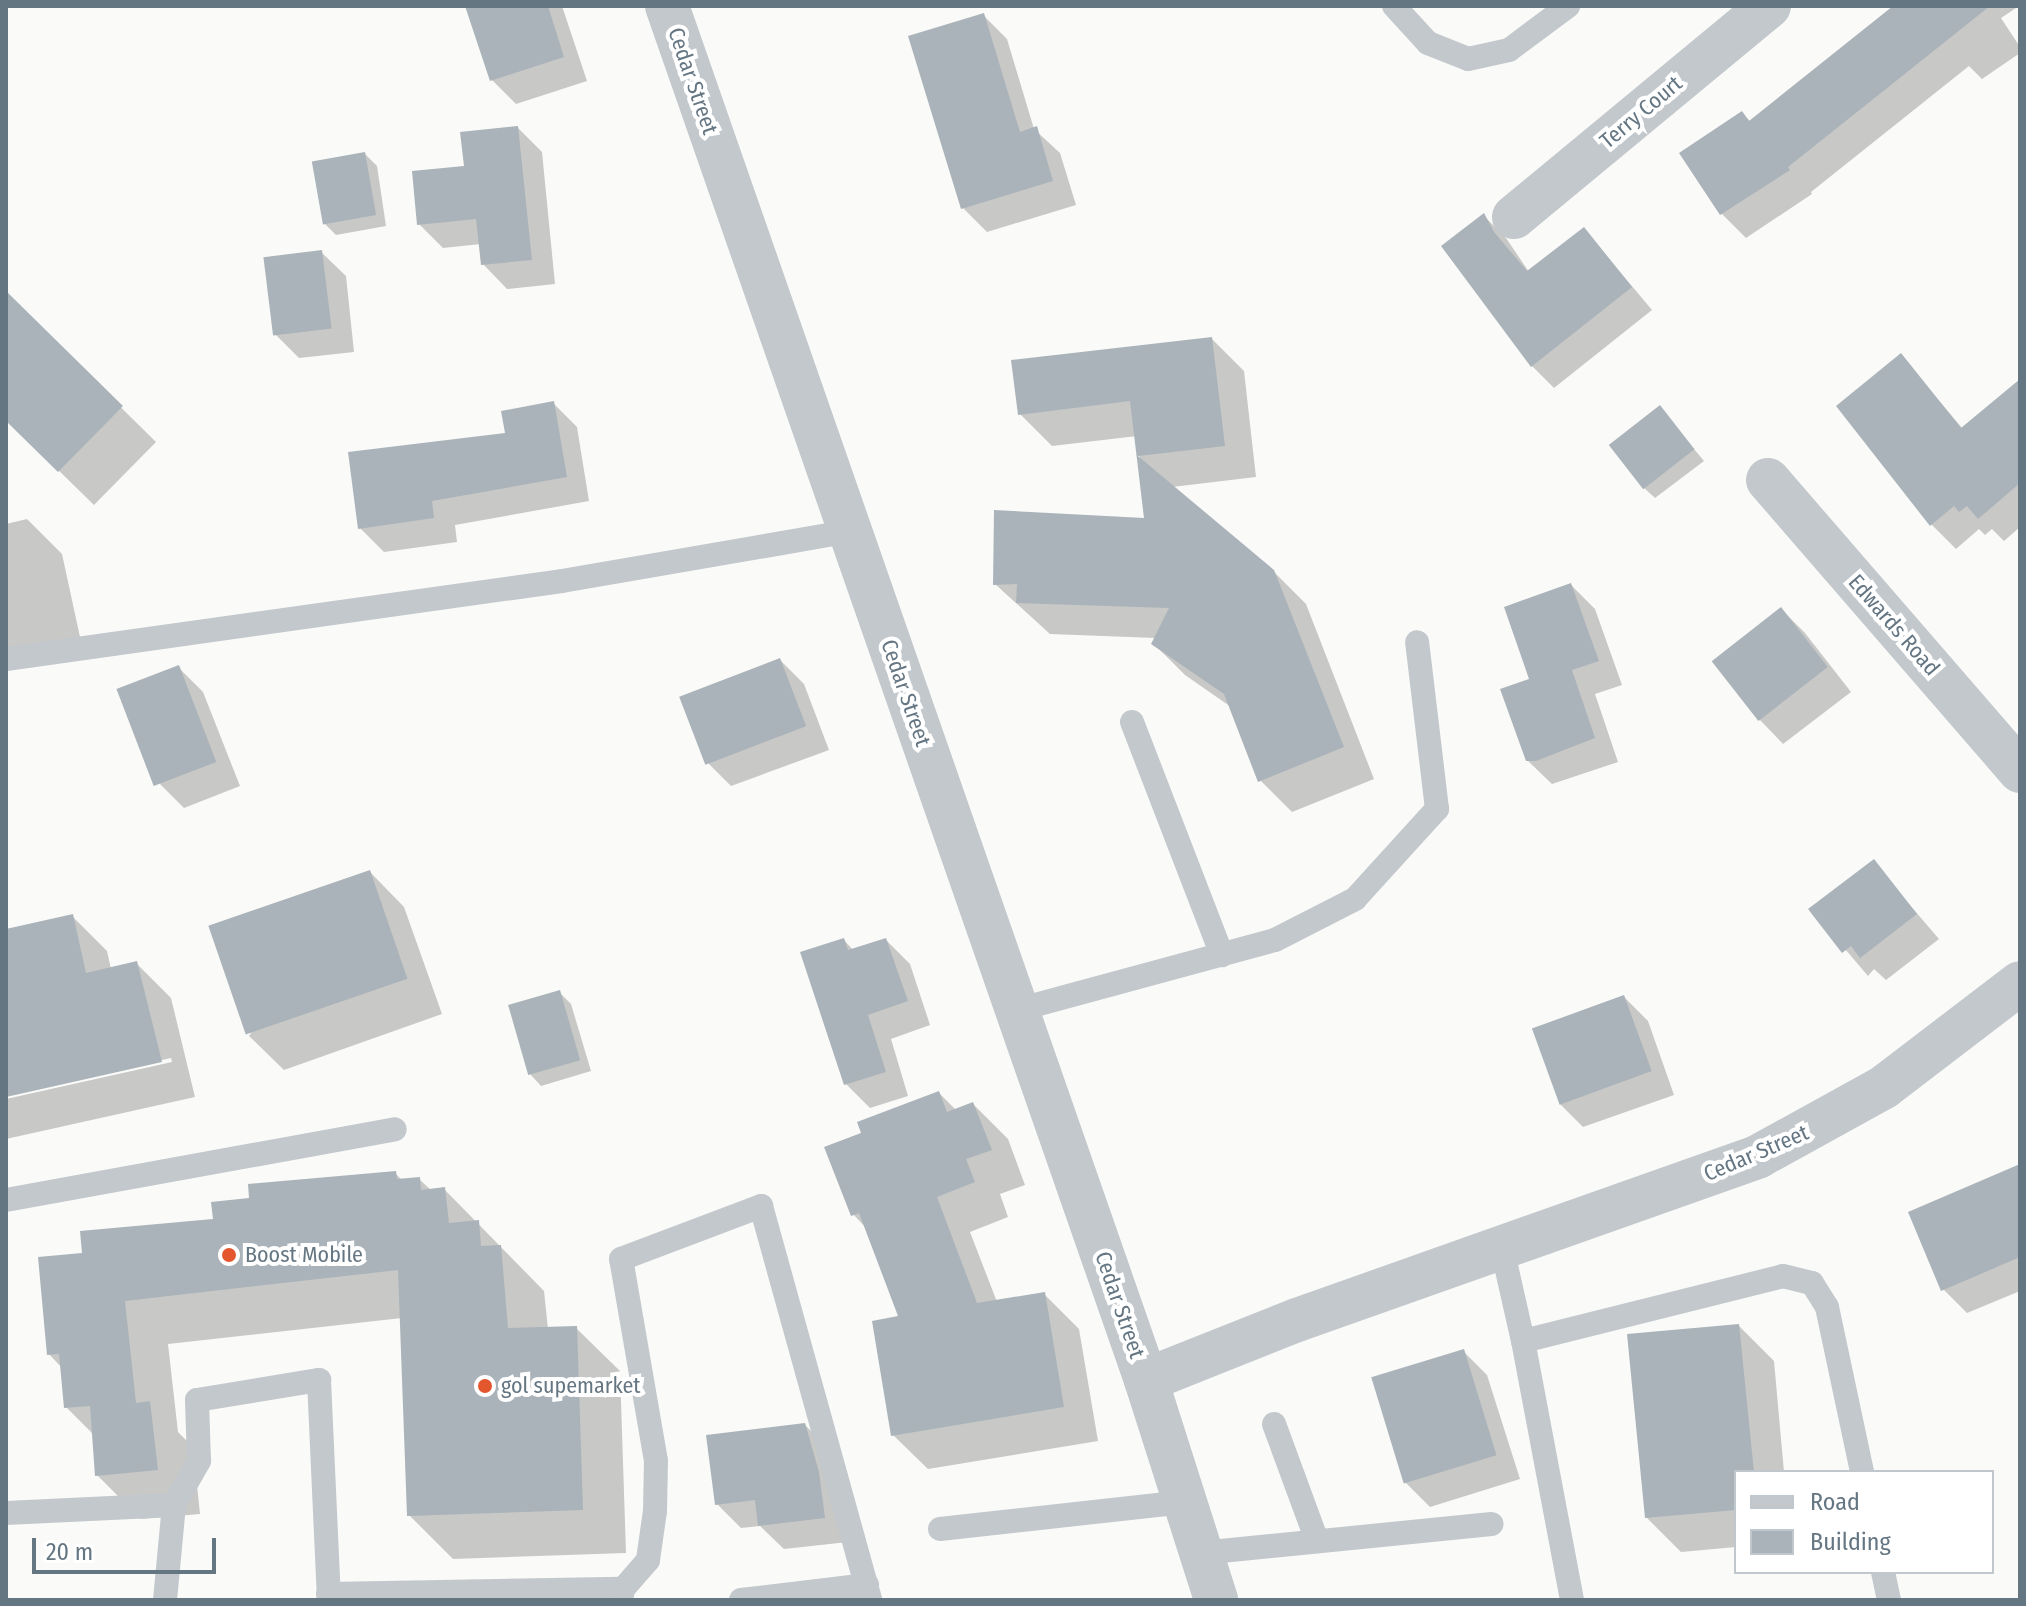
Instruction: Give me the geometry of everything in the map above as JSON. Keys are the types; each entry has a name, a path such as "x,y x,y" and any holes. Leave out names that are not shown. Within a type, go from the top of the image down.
{"street":[{"name":"Cedar Street","path":"667,6 1146,1380 1216,1600"},
{"name":"Terry Court","path":"1514,217 1769,6"},
{"name":"Edwards Road","path":"1768,480 2020,771"},
{"name":"Cedar Street","path":"1146,1380 1297,1320 1759,1156 1808,1132 1884,1087 2020,983"}],"lane":[{"path":"1394,6 1428,43 1468,59 1509,50 1568,6"},
{"path":"6,659 562,581 850,531"},
{"path":"1017,1010 1275,940 1355,899 1437,809 1417,642"},
{"path":"1132,722 1222,955"},
{"path":"6,1200 395,1129"},
{"path":"165,1600 174,1505 199,1461 197,1400 319,1380 328,1597 622,1595 648,1560 655,1511 656,1461 621,1259 761,1206 868,1593 741,1600"},
{"path":"1502,1248 1523,1341 1572,1600"},
{"path":"1523,1341 1783,1276 1812,1283 1827,1307 1862,1470"},
{"path":"1274,1424 1317,1541"},
{"path":"940,1529 1185,1502"},
{"path":"6,1513 174,1505"},
{"path":"1201,1553 1492,1524"},
{"path":"1883,1574 1889,1600"}],"building":[{"path":"465,6 548,6 564,57 490,81"},
{"path":"1893,6 1990,6 1788,167 1790,170 1720,215 1679,153 1742,111 1749,121"},
{"path":"984,13 1020,132 1037,126 1053,181 961,209 908,36"},
{"path":"518,126 532,260 481,265 476,219 417,225 412,171 464,166 460,132"},
{"path":"365,152 376,215 323,224 312,161"},
{"path":"1484,213 1494,232 1527,271 1584,227 1632,287 1531,367 1441,246"},
{"path":"322,250 332,328 273,336 263,257"},
{"path":"6,291 123,406 58,472 6,421"},
{"path":"1212,337 1225,446 1138,456 1274,570 1344,747 1258,782 1224,694 1151,644 1169,608 1016,603 1017,584 993,585 994,510 1144,518 1130,401 1018,415 1011,360"},
{"path":"1901,353 1961,428 2020,379 2020,483 1978,519 1967,506 1959,512 1954,506 1930,526 1836,406"},
{"path":"554,401 567,477 432,501 434,518 358,529 348,452 505,433 501,411"},
{"path":"1660,405 1694,449 1643,489 1609,445"},
{"path":"1571,583 1599,661 1572,670 1595,738 1536,761 1526,761 1500,689 1529,679 1504,607"},
{"path":"1781,607 1828,667 1758,721 1712,661"},
{"path":"780,658 806,726 705,765 679,697"},
{"path":"179,665 216,762 154,786 116,689"},
{"path":"1874,859 1917,914 1860,958 1851,946 1842,953 1808,909"},
{"path":"370,870 407,979 246,1034 208,926"},
{"path":"73,914 86,973 137,961 162,1062 6,1097 6,929"},
{"path":"844,938 848,950 886,938 908,1001 868,1015 886,1072 844,1085 800,952"},
{"path":"560,990 580,1060 528,1075 508,1005"},
{"path":"1624,995 1652,1071 1560,1105 1532,1029"},
{"path":"939,1091 947,1112 973,1102 992,1150 966,1159 975,1182 937,1197 977,1303 1045,1292 1064,1407 891,1436 872,1321 898,1316 859,1213 851,1216 824,1147 861,1133 857,1122"},
{"path":"2020,1164 2020,1257 1941,1291 1908,1212"},
{"path":"396,1171 397,1179 420,1177 421,1190 445,1187 449,1223 479,1220 481,1246 501,1245 508,1328 577,1326 583,1510 407,1516 398,1270 125,1301 136,1403 150,1401 158,1470 95,1476 90,1406 64,1408 59,1354 47,1355 38,1257 82,1253 80,1231 213,1219 211,1202 249,1198 248,1184"},
{"path":"1739,1324 1754,1470 1734,1470 1734,1510 1645,1518 1627,1334"},
{"path":"1464,1349 1496,1455 1404,1484 1371,1377"},
{"path":"805,1423 819,1472 825,1518 758,1526 755,1500 715,1505 706,1435"}],"place":[{"name":"Boost Mobile","path":"229,1255"},
{"name":"gol supemarket","path":"485,1386"}]}
